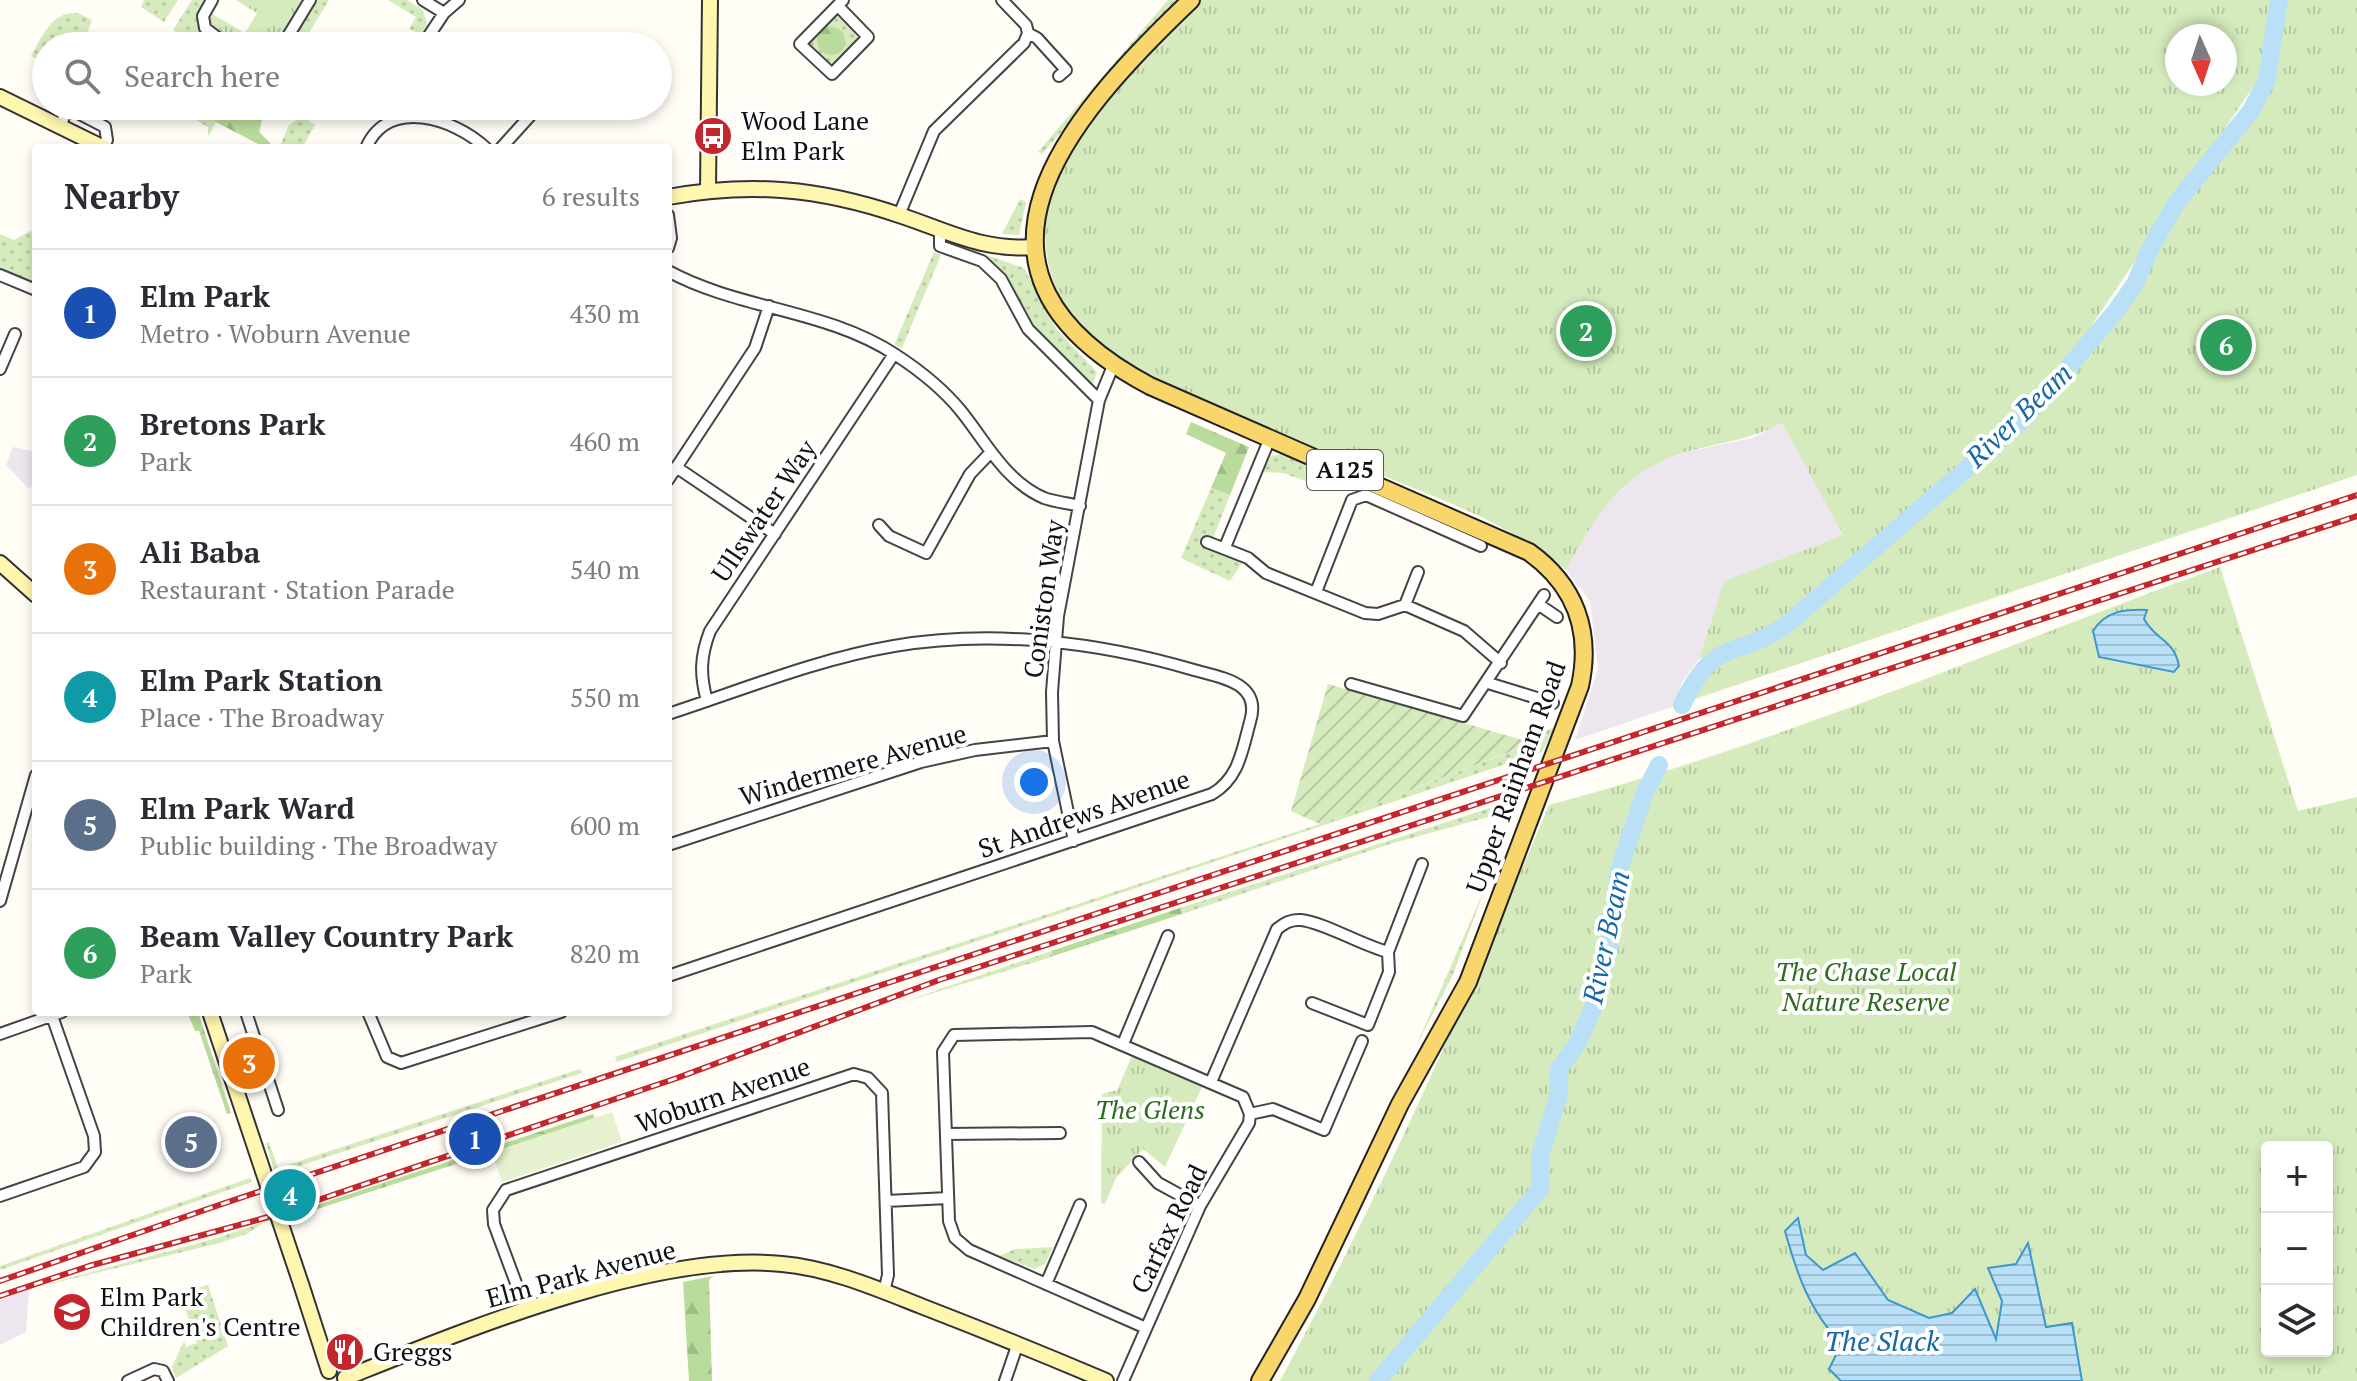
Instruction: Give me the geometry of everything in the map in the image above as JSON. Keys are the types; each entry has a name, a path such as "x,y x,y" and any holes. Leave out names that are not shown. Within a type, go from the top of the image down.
{"main road":[{"name":"A125","path":"1036,254 1039,204 1060,150 1132,61 1191,0"},
{"name":"Upper Rainham Road","path":"1036,254 1062,317 1077,336 1113,366 1196,407 1529,552 1558,577 1574,601 1585,639 1586,661 1569,716 1468,982 1400,1104 1307,1299 1260,1381"}],"street":[{"path":"210,32 205,28 203,16 212,0"},
{"path":"291,32 310,0"},
{"path":"423,0 444,13"},
{"path":"431,32 444,13 459,0"},
{"path":"708,190 710,0"},
{"path":"899,215 934,131 1024,43 1028,33 1026,25 1002,0"},
{"path":"841,3 868,37 832,74 800,44 841,3"},
{"path":"1028,33 1037,38 1066,70 1059,76"},
{"path":"0,97 32,113"},
{"path":"46,120 96,144"},
{"path":"60,127 63,120"},
{"path":"91,120 105,127 106,144"},
{"path":"369,144 381,125 388,120"},
{"path":"432,120 479,144"},
{"path":"505,144 526,120"},
{"path":"672,196 708,190 771,186 827,195 899,215 993,247 1036,254"},
{"path":"940,231 940,246 982,261 1001,279 1028,329 1099,400"},
{"path":"672,273 698,288 831,323 894,354 925,376 960,409 1015,480 1045,498 1080,506"},
{"path":"0,275 32,288"},
{"path":"672,474 755,348 769,306"},
{"path":"0,369 15,334"},
{"name":"Ullswater Way","path":"707,701 700,675 702,652 710,631 894,354"},
{"name":"Coniston Way","path":"1074,841 1053,741 1055,642 1099,400 1113,366"},
{"path":"1225,547 1270,438"},
{"path":"879,525 889,536 926,553 970,474 991,452"},
{"path":"676,467 775,534"},
{"path":"1316,592 1352,500 1359,495 1366,495 1481,546"},
{"path":"1207,542 1248,558 1266,573 1365,613 1378,614 1405,605 1464,631 1501,663"},
{"path":"0,563 32,591"},
{"path":"1405,605 1418,572"},
{"path":"1351,684 1463,716 1541,600 1557,617"},
{"path":"672,713 838,658 894,646 946,639 1055,642"},
{"name":"St Andrews Avenue","path":"672,975 1212,794 1228,784 1235,774 1253,712 1251,695 1240,683 1126,653 1055,642"},
{"path":"1488,683 1553,703"},
{"name":"Windermere Avenue","path":"672,844 921,762 975,750 1053,741"},
{"path":"0,901 32,789"},
{"path":"1312,1003 1368,1025 1389,972 1388,952 1422,864"},
{"path":"1211,1082 1277,929 1288,921 1302,920 1388,952"},
{"path":"1123,1044 1168,936"},
{"path":"0,1034 51,1016"},
{"path":"0,1196 84,1167 95,1152 94,1136 58,1016"},
{"path":"211,1016 301,1284 325,1376 338,1372 345,1379"},
{"path":"247,1016 278,1110"},
{"path":"370,1016 387,1057 401,1063 548,1016"},
{"path":"1146,1328 959,1243 950,1227 943,1052 954,1035 1071,1030 1092,1032 1243,1097 1250,1114 1273,1109 1324,1130 1362,1041"},
{"name":"Woburn Avenue","path":"526,1310 494,1224 493,1210 506,1190 854,1074 868,1078 882,1093 888,1275 884,1292"},
{"name":"Carfax Road","path":"1123,1381 1200,1206 1242,1137 1250,1114"},
{"path":"946,1134 1060,1133"},
{"path":"1139,1162 1158,1183 1200,1206"},
{"path":"886,1201 948,1198"},
{"path":"1046,1284 1080,1205"},
{"name":"Elm Park Avenue","path":"345,1379 526,1310 637,1279 727,1265 782,1264 884,1292 1018,1343 1106,1381"},
{"path":"1005,1381 1018,1343"},
{"path":"128,1381 154,1369 163,1371 168,1381"}],"shaded area":[{"path":"1782,423 1844,535 1724,581 1699,659 1682,682 1675,706 1575,740 1598,669 1590,601 1566,570 1594,518 1620,487 1655,463 1690,451 1752,438"},
{"path":"13,447 32,451 32,486 29,489 6,465"},
{"path":"29,1289 26,1332 0,1345 0,1300"}],"green space":[{"path":"144,0 178,0 164,22 141,7"},
{"path":"192,0 207,0 200,21 202,32 173,30"},
{"path":"236,0 306,0 287,32 246,32 257,13"},
{"path":"318,0 329,0 310,32 299,32"},
{"path":"388,0 407,0 423,10 427,24 422,32 409,29 416,17"},
{"path":"1168,0 1177,0 1042,154 1038,152"},
{"path":"1199,0 2272,0 2261,75 2054,381 1912,512 1771,627 1699,659 1724,581 1843,535 1782,423 1747,437 1689,451 1646,470 1614,496 1601,512 1566,570 1523,540 1481,517 1150,377 1115,357 1084,332 1062,300 1048,263 1047,205 1059,167 1071,145 1103,100"},
{"path":"2285,0 2357,0 2357,475 1689,701 1701,673 1716,658 1784,631 1966,477 2071,377 2120,313 2180,208 2257,108 2271,76"},
{"path":"69,13 78,13 92,20 90,32 45,32 54,20"},
{"path":"212,14 243,32 216,32 210,22"},
{"path":"835,16 851,25 857,42 839,62 831,64 810,47 809,41"},
{"path":"831,27 841,31 845,41 841,51 831,55 821,51 817,41 821,31"},
{"path":"196,120 262,120 259,132 271,144 258,144 216,122 208,137 208,127"},
{"path":"262,120 259,132 271,144 258,144 216,122"},
{"path":"296,120 308,120 315,125 304,144 281,144 289,125"},
{"path":"1020,199 1026,202 1019,235 1002,234"},
{"path":"32,232 32,284 0,272 0,234 14,240"},
{"path":"949,242 1024,268 1057,330 1097,372 1092,386 1031,326 999,268"},
{"path":"934,252 941,255 902,348 894,345"},
{"path":"1191,422 1249,447 1230,495 1211,488 1226,453 1186,434"},
{"path":"1281,454 1315,466 1308,482 1283,473 1263,472 1271,456"},
{"path":"1211,488 1230,495 1213,538 1206,535 1202,543 1243,561 1230,581 1181,558"},
{"name":"The Chase Local Nature Reserve","path":"2220,567 2298,811 2357,797 2357,1381 1280,1381 1353,1240 1422,1096 1549,805 1635,781 1887,694"},
{"path":"1328,684 1533,743 1320,824 1291,811"},
{"path":"1555,727 1542,752 617,1062 615,1057 1320,824 1531,744 1521,740"},
{"path":"1524,797 1517,809 1390,844 1182,914 1180,908"},
{"path":"1488,881 1452,977 1417,1044"},
{"path":"1180,908 1182,914 1053,956 1051,951"},
{"path":"1051,951 1053,956 1045,959 900,1003"},
{"path":"189,1016 199,1016 231,1113 227,1114 199,1031 195,1031"},
{"name":"The Glens","path":"1132,1056 1202,1087 1165,1167 1143,1149 1116,1178 1105,1204 1101,1203 1102,1094 1117,1090"},
{"path":"580,1069 582,1073 275,1174 266,1143 269,1142 278,1168"},
{"path":"612,1112 622,1142 502,1182 492,1152"},
{"path":"593,1114 595,1119 308,1212 307,1208"},
{"path":"250,1178 252,1182 0,1270 0,1266"},
{"path":"268,1220 247,1234 216,1244 29,1289 217,1238"},
{"path":"1053,1247 1045,1264 1035,1269 999,1256 1015,1249"},
{"path":"713,1276 709,1280 712,1381 689,1381 683,1282"},
{"path":"208,1285 228,1346 176,1378 172,1367 184,1341 186,1347 197,1343 180,1294"}],"water":[{"path":"2147,610 2144,619 2177,657 2179,666 2174,672 2099,657 2093,631 2103,619 2116,613"},
{"name":"The Slack","path":"1798,1218 1806,1255 1823,1270 1855,1253 1888,1300 1929,1318 1952,1313 1975,1289 1996,1339 2002,1301 1988,1268 2016,1264 2028,1243 2046,1327 2072,1323 2082,1381 1841,1381 1829,1369 1841,1345 1806,1292 1785,1231"}],"waterway":[{"name":"River Beam","path":"1682,705 1694,683 1716,658 1767,637 1785,626 2026,417 2116,311 2135,284 2151,247 2177,202 2251,111 2267,79 2279,0"},
{"name":"River Beam","path":"1378,1381 1540,1189 1540,1156 1559,1094 1559,1069 1577,1044 1593,1008 1609,950 1619,870 1644,794 1659,765"}],"railway":[{"path":"0,1281 219,1205 2357,495"},
{"path":"0,1296 89,1266 268,1217 677,1078 939,980 2357,516"}],"place":[{"name":"Wood Lane Elm Park","path":"713,136"},
{"name":"Bretons Park","path":"1586,331"},
{"name":"Beam Valley Country Park","path":"2226,345"},
{"name":"Ali Baba","path":"249,1063"},
{"name":"Elm Park","path":"475,1139"},
{"name":"Elm Park Ward","path":"191,1142"},
{"name":"Elm Park Station","path":"290,1195"},
{"name":"Elm Park Children's Centre","path":"72,1312"},
{"name":"Greggs","path":"345,1352"}]}
